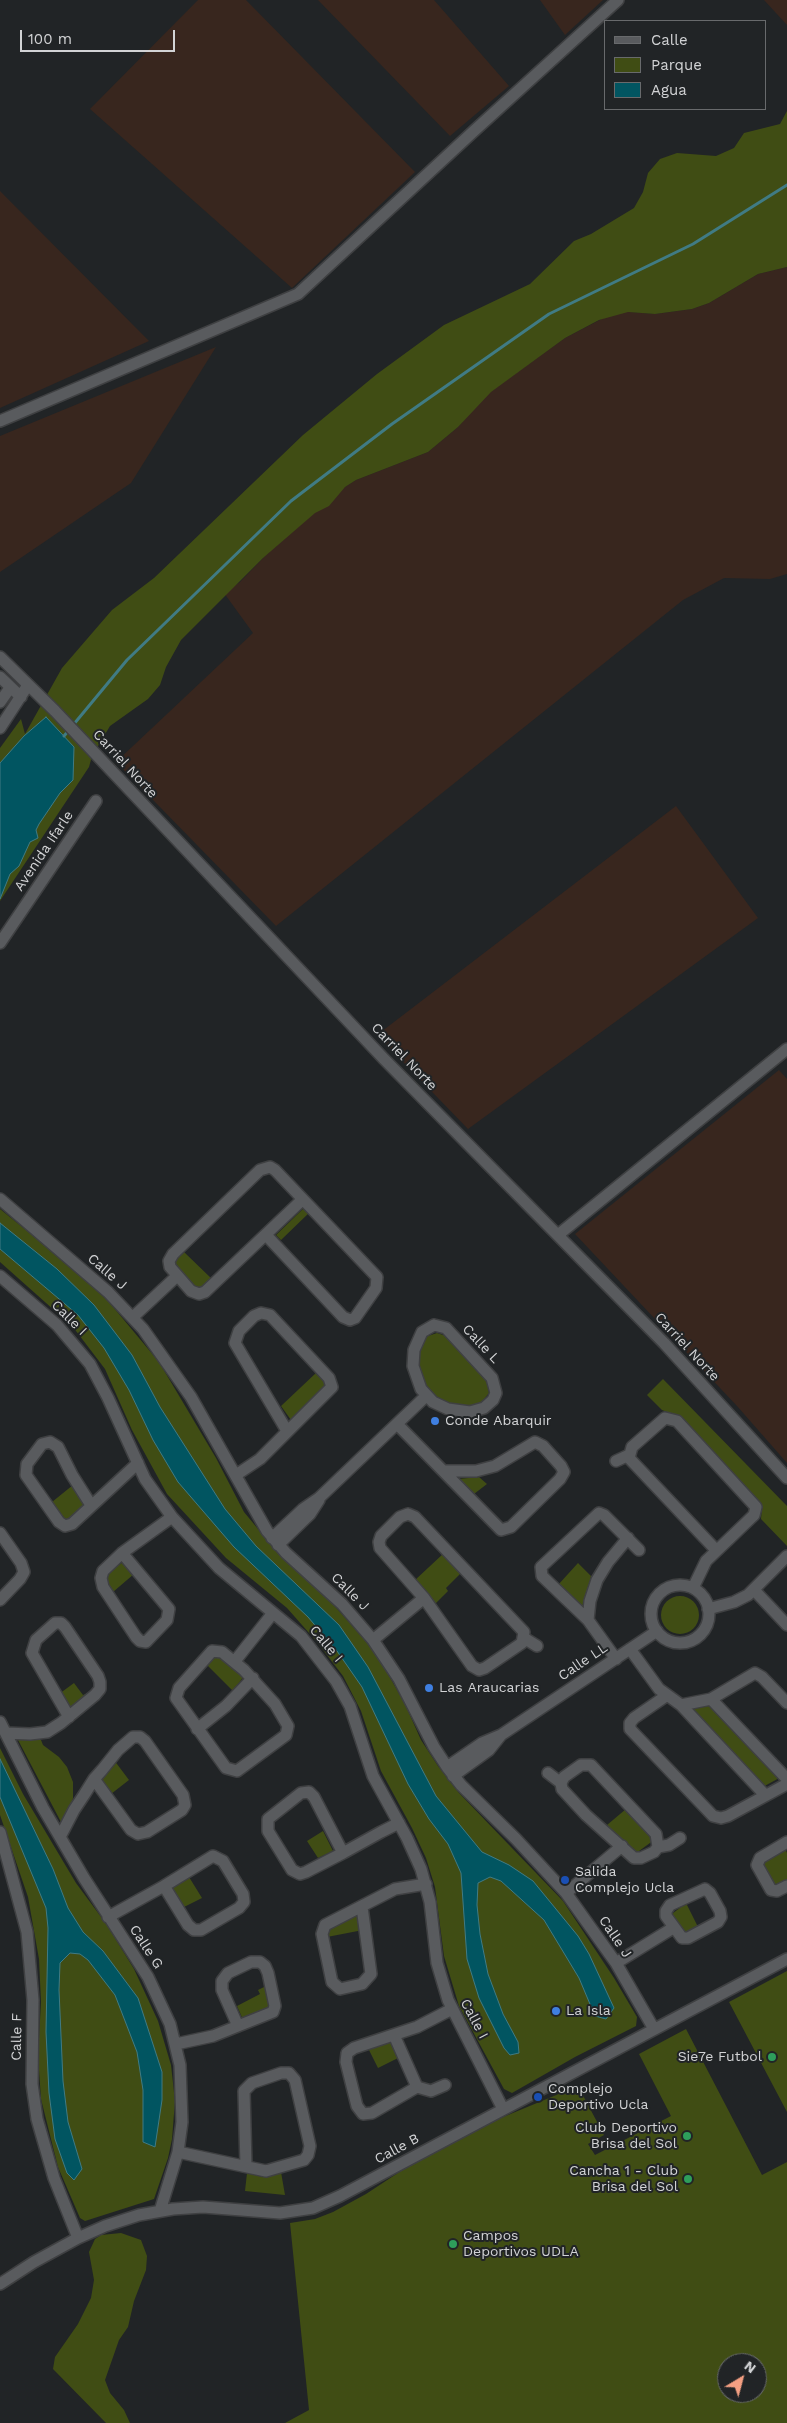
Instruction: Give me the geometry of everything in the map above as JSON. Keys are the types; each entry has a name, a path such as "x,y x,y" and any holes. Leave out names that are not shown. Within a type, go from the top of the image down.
{"street":[{"path":"0,421 298,294 474,130 618,0"},
{"name":"Carriel Norte","path":"0,657 55,711 384,1059 664,1343 787,1478"},
{"path":"0,677 21,698"},
{"path":"0,728 28,685"},
{"path":"0,702 10,688"},
{"name":"Avenida Ifarle","path":"0,943 96,801"},
{"path":"558,1235 787,1049"},
{"path":"266,1235 343,1317 348,1320 355,1318 376,1288 377,1277 273,1168 262,1168 171,1256 170,1267 195,1293 205,1292 302,1200"},
{"name":"Calle J","path":"0,1199 102,1287 133,1317 187,1390 236,1475 253,1509 275,1541 342,1604 373,1640 399,1679 434,1747 450,1772 522,1844 566,1894 616,1963 654,2029"},
{"name":"Calle I","path":"0,1276 57,1325 79,1350 100,1381 153,1492 172,1517 219,1568 310,1646 336,1680 353,1713 373,1776 415,1854 426,1884 437,1963 443,1989 503,2109"},
{"path":"133,1317 177,1276"},
{"path":"236,1475 260,1459 328,1392 332,1384 329,1378 270,1316 261,1313 254,1316 239,1331 235,1343 287,1431"},
{"name":"Calle L","path":"430,1326 439,1326 448,1331 492,1378 496,1393 489,1404 470,1412 448,1409 426,1396 414,1374 414,1350 422,1332 430,1326"},
{"path":"275,1541 310,1514 319,1498 426,1396"},
{"path":"693,1588 702,1568 716,1550 754,1515 756,1509 753,1502 674,1419 665,1418 659,1421 632,1447 629,1455 631,1461 716,1550"},
{"path":"397,1424 499,1529 503,1530 510,1527 560,1479 564,1472 543,1446 535,1442 495,1466 476,1471 444,1471"},
{"path":"91,1505 72,1475 58,1446 50,1442 42,1444 27,1464 26,1475 59,1522 65,1526 70,1525 138,1463"},
{"path":"616,1461 629,1455"},
{"path":"616,1659 588,1620 542,1576 540,1570 542,1565 597,1513 604,1515 639,1550"},
{"path":"524,1638 520,1644 485,1668 476,1669 424,1598 379,1545 381,1536 405,1514 416,1517 522,1630 524,1638 537,1646"},
{"path":"122,1554 169,1609 167,1620 146,1642 140,1641 136,1637 101,1581 103,1571 122,1554 172,1517"},
{"path":"0,1533 21,1563 24,1572 20,1580 0,1600"},
{"path":"588,1620 590,1601 597,1580 611,1558 628,1538"},
{"path":"708,1608 734,1602 754,1590 787,1556"},
{"path":"675,1586 693,1588 704,1599 708,1608 708,1620 704,1630 692,1641 681,1643 670,1641 657,1631 651,1614 654,1603 660,1594 675,1586"},
{"path":"754,1590 787,1625"},
{"path":"373,1640 424,1598"},
{"path":"236,1662 273,1613"},
{"path":"6,1733 30,1734 46,1732 69,1717 98,1692 100,1682 65,1627 61,1623 55,1623 34,1643 32,1652 69,1717"},
{"name":"Calle LL","path":"450,1772 489,1750 501,1735 657,1631"},
{"path":"630,1649 653,1682 666,1696 681,1705 765,1795"},
{"path":"212,1651 220,1651 236,1662 253,1678 288,1724 289,1729 286,1735 234,1772 226,1768 178,1702 177,1691 212,1651"},
{"path":"681,1705 711,1698 755,1673 762,1677 787,1703"},
{"path":"197,1729 226,1706 253,1678"},
{"path":"666,1696 634,1718 630,1723 630,1729 709,1813 718,1817 725,1817 787,1784"},
{"path":"711,1698 787,1779"},
{"name":"Calle G","path":"0,1722 60,1837 152,1984 170,2024 180,2065 183,2107 178,2152 160,2211"},
{"path":"60,1837 74,1810 94,1779 128,1740 133,1737 145,1741 183,1795 185,1805 180,1811 147,1832 138,1834 131,1830 94,1779"},
{"path":"658,1847 656,1834 591,1766 581,1765 564,1777 561,1783 562,1789 586,1815 632,1857 637,1859 654,1852 658,1847 669,1845 680,1838"},
{"path":"548,1773 561,1783"},
{"path":"343,1853 314,1797 309,1792 301,1793 268,1819 268,1831 292,1870 297,1873 306,1872 343,1853 398,1823"},
{"name":"Calle F","path":"0,1832 5,1867 27,1932 30,1955 33,2000 32,2084 37,2119 54,2178 78,2238"},
{"path":"786,1889 774,1891 768,1888 757,1866 760,1858 787,1842"},
{"path":"566,1894 622,1846"},
{"path":"108,1916 164,1886 209,1858 217,1856 223,1861 243,1894 244,1902 239,1908 201,1930 194,1930 188,1925 164,1886"},
{"path":"362,1907 371,1974 362,1984 340,1989 332,1982 322,1930 328,1922 362,1907 395,1889 426,1884"},
{"path":"699,1890 708,1891 720,1911 720,1920 685,1939 680,1937 674,1928 666,1916 667,1908 699,1890"},
{"path":"616,1963 674,1928"},
{"name":"Calle B","path":"0,2284 34,2262 78,2238 119,2221 160,2211 203,2207 280,2213 302,2211 340,2196 787,1959"},
{"path":"176,2044 213,2036 264,2018 273,2012 275,2008 267,1969 260,1962 250,1962 228,1973 222,1981 222,1990 238,2026"},
{"path":"445,2085 431,2091 417,2087 369,2114 363,2114 358,2109 346,2062 347,2053 354,2048 417,2027 452,2009"},
{"path":"394,2035 417,2087"},
{"path":"178,2152 270,2171 301,2161 310,2152 310,2146 295,2080 289,2074 281,2073 252,2083 244,2091 246,2166"}],"shaded area":[{"path":"198,0 246,0 415,172 292,288 90,109"},
{"path":"318,0 434,0 509,86 450,136"},
{"path":"540,0 603,0 565,35"},
{"path":"764,0 787,0 787,25"},
{"path":"0,191 149,341 0,408"},
{"path":"787,267 787,574 770,579 724,578 683,600 276,926 116,762 253,633 224,593 240,582 266,555 340,490 356,480 428,452 458,427 483,397 565,338 617,311 655,314 692,309 709,303 758,274"},
{"path":"216,347 131,483 0,572 0,436"},
{"path":"676,806 758,918 468,1129 377,1035"},
{"path":"779,1070 787,1079 787,1463 737,1406 575,1234"}],"green space":[{"path":"787,111 787,267 758,274 709,303 692,309 655,314 628,312 599,320 565,338 491,392 458,427 428,452 356,480 345,487 329,506 315,513 263,558 181,640 166,667 160,685 148,699 110,726 92,756 89,767 0,901 0,748 21,719 25,734 62,668 112,610 154,578 303,435 377,374 444,325 530,284 574,241 591,234 634,208 643,192 648,173 660,159 677,153 716,156 734,148 744,133 780,124"},
{"path":"305,1207 310,1212 281,1240 276,1235"},
{"path":"0,1209 73,1268 109,1302 159,1362 216,1458 244,1512 277,1552 332,1603 371,1647 405,1704 421,1740 438,1766 459,1793 563,1901 614,1978 637,2017 636,2026 575,2057 512,2093 504,2089 459,2006 444,1956 435,1887 426,1858 381,1771 361,1711 343,1676 317,1642 287,1608 226,1558 167,1494 132,1430 105,1369 73,1327 0,1262"},
{"path":"184,1252 213,1280 203,1287 195,1287 177,1269 175,1260"},
{"path":"437,1333 446,1336 487,1380 489,1393 481,1403 468,1406 448,1404 426,1389 418,1366 420,1349 425,1337"},
{"path":"317,1372 327,1385 291,1420 281,1406"},
{"path":"663,1379 787,1506 787,1546 761,1519 762,1507 682,1418 662,1410 647,1395"},
{"path":"479,1477 487,1484 474,1494 458,1479"},
{"path":"73,1485 86,1506 72,1519 65,1519 52,1502"},
{"path":"444,1553 462,1572 446,1588 448,1591 434,1605 414,1581"},
{"path":"123,1562 134,1574 113,1592 105,1580 110,1571"},
{"path":"578,1563 591,1576 585,1604 579,1606 558,1585"},
{"path":"680,1596 693,1602 699,1615 693,1628 680,1634 667,1628 661,1615 667,1602"},
{"path":"214,1655 221,1657 244,1676 233,1691 206,1664"},
{"path":"74,1683 83,1695 93,1691 70,1709 59,1694"},
{"path":"710,1703 781,1777 761,1788 688,1708"},
{"path":"18,1740 41,1740 43,1745 59,1757 67,1767 73,1782 73,1798 71,1806 61,1822"},
{"path":"0,1748 23,1794 76,1883 107,1925 134,1969 158,2021 171,2065 175,2101 172,2139 168,2158 154,2199 85,2221 80,2218 58,2167 41,2099 38,2056 41,2002 39,1959 28,1897 0,1815"},
{"path":"114,1760 129,1780 111,1794 100,1779"},
{"path":"626,1809 654,1840 635,1854 607,1825"},
{"path":"323,1831 333,1851 318,1858 307,1841"},
{"path":"785,1848 787,1853 787,1882 774,1889 762,1862"},
{"path":"189,1877 202,1898 182,1908 169,1888"},
{"path":"686,1903 698,1927 686,1933 676,1927 672,1914"},
{"path":"358,1913 363,1930 327,1937 328,1930 332,1926"},
{"name":"Sie7e Futbol","path":"787,1971 787,2112 729,2002"},
{"path":"268,1985 270,2010 244,2022 237,2006 260,1994 258,1990"},
{"path":"686,2029 762,2175 787,2162 787,2423 285,2423 309,2410 290,2223 315,2219 333,2212 366,2194 413,2163 479,2127 578,2086 604,2135 588,2144 595,2155 671,2116 639,2054"},
{"path":"392,2042 400,2057 378,2068 368,2048"},
{"path":"281,2172 285,2195 245,2191 247,2173 263,2177"},
{"path":"121,2233 141,2240 147,2256 146,2270 134,2301 128,2327 119,2340 105,2380 110,2393 124,2410 130,2423 106,2423 53,2369 55,2357 78,2324 91,2298 94,2280 89,2252 95,2239 101,2235"}],"water":[{"path":"46,717 74,747 73,780 60,793 39,824 36,830 38,838 30,842 19,866 10,874 0,899 0,763 24,736"},
{"path":"0,1223 57,1269 94,1305 132,1355 160,1407 225,1509 256,1546 339,1625 368,1667 436,1796 482,1852 509,1865 533,1881 578,1936 589,1954 614,2008 606,2019 595,2016 579,1978 544,1920 501,1881 490,1877 478,1883 477,1905 480,1934 488,1974 503,2014 518,2042 519,2053 510,2055 504,2048 479,1998 467,1959 461,1873 448,1844 429,1819 408,1784 362,1687 337,1651 308,1617 234,1547 178,1482 153,1440 129,1390 104,1348 78,1315 0,1249"},
{"path":"0,1759 53,1869 68,1908 83,1932 103,1951 138,1998 162,2072 162,2100 155,2147 143,2142 143,2090 137,2052 115,1995 88,1960 80,1954 70,1953 60,1963 59,1990 63,2081 68,2122 82,2169 74,2180 67,2173 55,2139 49,2093 46,2032 48,1928 46,1908 0,1797"}],"waterway":[{"path":"64,736 127,660 291,501 392,424 549,314 693,244 787,185"}],"place":[{"name":"Conde Abarquir","path":"435,1421"},
{"name":"Las Araucarias","path":"429,1688"},
{"name":"Salida Complejo Ucla","path":"565,1880"},
{"name":"La Isla","path":"556,2011"},
{"name":"Sie7e Futbol","path":"772,2057"},
{"name":"Complejo Deportivo Ucla","path":"538,2097"},
{"name":"Club Deportivo Brisa del Sol","path":"687,2136"},
{"name":"Cancha 1 - Club Brisa del Sol","path":"688,2179"},
{"name":"Campos Deportivos UDLA","path":"453,2244"}]}
